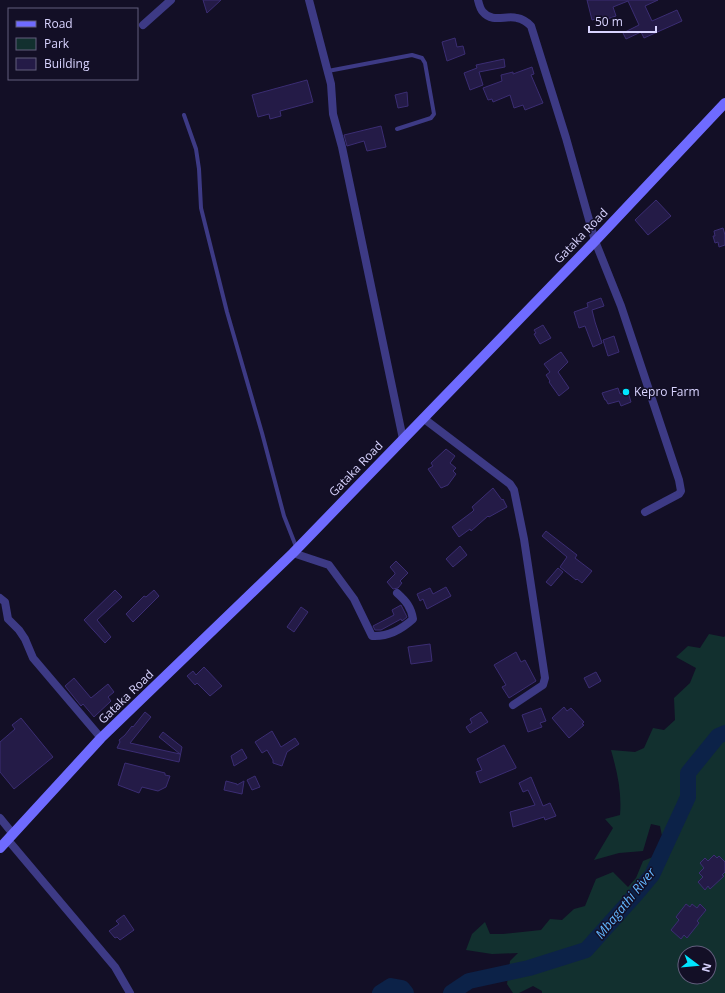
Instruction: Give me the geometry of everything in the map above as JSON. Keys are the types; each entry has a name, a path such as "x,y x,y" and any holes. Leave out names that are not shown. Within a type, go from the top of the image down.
{"street":[{"path":"143,25 171,0"},
{"path":"309,0 331,84 334,114 403,439"},
{"path":"478,0 482,12 489,16 495,18 516,17 524,20 531,26 568,145 595,241 621,306 681,491 679,494 645,512"},
{"name":"Gataka Road","path":"0,848 101,738 295,552 595,241 725,103"},
{"path":"423,418 510,484 514,490 524,539 546,678 544,685 513,705"},
{"path":"295,552 329,565 354,599 372,636 385,635 406,626 413,619 412,610 406,601 397,593"},
{"path":"0,598 5,602 8,619 19,630 25,639 33,658 101,738"},
{"path":"0,818 11,837 115,967 130,993"}],"lane":[{"path":"327,71 412,55 422,58 425,63 434,114 431,118 397,129"},
{"path":"184,115 196,149 199,169 201,208 227,312 295,552"}],"green space":[{"path":"709,634 725,636 725,993 542,993 542,991 533,986 519,993 513,993 507,984 510,961 518,953 492,954 466,950 472,934 485,922 490,934 541,930 550,919 562,920 574,909 585,906 596,879 613,872 628,887 636,878 643,861 670,850 662,836 660,826 651,824 643,851 619,853 594,860 613,828 605,819 620,815 618,782 611,750 635,752 644,748 653,728 664,730 675,720 674,698 690,683 696,668 676,657 688,646 700,648"}],"building":[{"path":"203,0 221,0 207,13"},
{"path":"587,0 658,0 645,6 652,21 677,10 682,21 644,38 641,32 626,39 623,33 639,25 628,1 613,7 616,16 604,20 603,17 592,20"},
{"path":"455,38 457,47 463,46 465,54 447,61 442,42"},
{"path":"504,59 505,67 479,72 483,85 470,90 464,73 477,68 476,65"},
{"path":"532,67 534,74 531,75 543,103 525,110 523,105 514,108 510,95 493,102 492,99 488,100 483,88 502,81 501,75 513,72 513,74"},
{"path":"307,80 313,102 280,111 281,116 270,119 269,114 258,117 252,95"},
{"path":"407,92 408,106 398,108 395,95"},
{"path":"381,126 386,147 367,151 364,141 347,146 344,135"},
{"path":"656,200 671,216 648,235 635,220"},
{"path":"723,228 725,245 719,247 718,242 715,243 713,236 715,236 714,231"},
{"path":"601,298 604,306 592,310 602,343 593,347 585,326 579,328 574,312 588,307 587,303"},
{"path":"543,325 551,338 540,344 534,334 536,333 534,330"},
{"path":"614,336 619,352 608,356 603,340"},
{"path":"561,352 568,362 558,372 569,388 559,396 549,382 550,381 546,375 550,372 544,364"},
{"path":"618,388 620,394 628,392 631,402 621,406 619,401 608,404 602,393"},
{"path":"446,449 455,456 450,463 456,468 453,471 456,474 448,485 441,488 428,469 433,466 431,463"},
{"path":"493,488 502,500 503,499 507,507 489,517 488,516 471,531 470,529 459,537 452,527 472,512 474,510 472,507"},
{"path":"546,531 577,555 575,558 592,571 582,583 560,567 567,557 542,536"},
{"path":"460,546 467,555 453,567 446,559"},
{"path":"396,561 408,573 400,581 402,583 398,588 393,589 387,582 395,574 390,567"},
{"path":"558,568 563,572 551,586 546,582"},
{"path":"446,587 451,596 427,609 423,599 420,601 417,594 430,588 433,594"},
{"path":"115,590 122,597 97,620 111,637 105,643 84,620"},
{"path":"154,590 159,596 133,622 126,614 144,596 146,597"},
{"path":"401,605 407,617 402,621 401,619 381,630 375,630 373,626 394,615 392,610"},
{"path":"301,607 308,612 294,632 287,627"},
{"path":"430,644 432,661 411,664 408,647"},
{"path":"516,652 521,662 525,660 536,681 509,698 502,687 506,685 494,665"},
{"path":"204,667 222,686 210,696 197,683 195,685 187,676 193,671 196,675"},
{"path":"596,672 601,681 589,688 584,678"},
{"path":"74,678 91,698 108,684 114,692 108,697 111,701 94,717 83,704 81,706 65,686"},
{"path":"564,707 567,711 571,708 584,722 582,724 584,725 569,738 552,718"},
{"path":"541,708 546,721 540,723 542,727 528,732 522,715"},
{"path":"145,712 151,717 130,743 180,754 159,737 163,732 182,747 179,762 117,748 120,742 119,740 132,726 133,727"},
{"path":"481,712 488,722 470,733 466,727 472,723 470,719"},
{"path":"21,718 53,757 14,789 0,772 0,742 15,729 12,725"},
{"path":"272,731 281,747 295,738 299,744 287,752 282,766 273,763 273,760 267,750 262,753 255,742"},
{"path":"504,745 516,768 480,783 476,772 482,770 477,759"},
{"path":"242,749 247,758 234,766 231,756"},
{"path":"125,763 165,773 165,775 170,776 166,787 158,791 142,787 139,793 118,785"},
{"path":"255,776 260,787 252,790 247,780"},
{"path":"531,777 543,806 550,803 556,816 545,820 544,817 513,827 510,812 535,805 528,790 523,792 519,783"},
{"path":"226,781 237,785 244,781 242,794 224,790"},
{"path":"714,855 717,858 719,856 725,862 725,872 722,875 724,876 710,889 708,886 705,890 698,882 703,877 699,873 704,868 700,863 705,858 708,861"},
{"path":"686,904 690,907 692,904 697,908 700,904 706,910 697,921 699,923 687,938 684,935 681,939 671,930 679,920 676,917"},
{"path":"124,915 134,930 120,940 117,937 115,938 109,931 119,924 116,921"}],"waterway":[{"name":"Mbagathi River","path":"451,993 469,981 529,968 586,950 652,875 688,797 688,773 718,736 725,733"},
{"name":"Mbagathi River","path":"380,993 391,986 402,988 406,993"}],"place":[{"name":"Kepro Farm","path":"626,392"}]}
